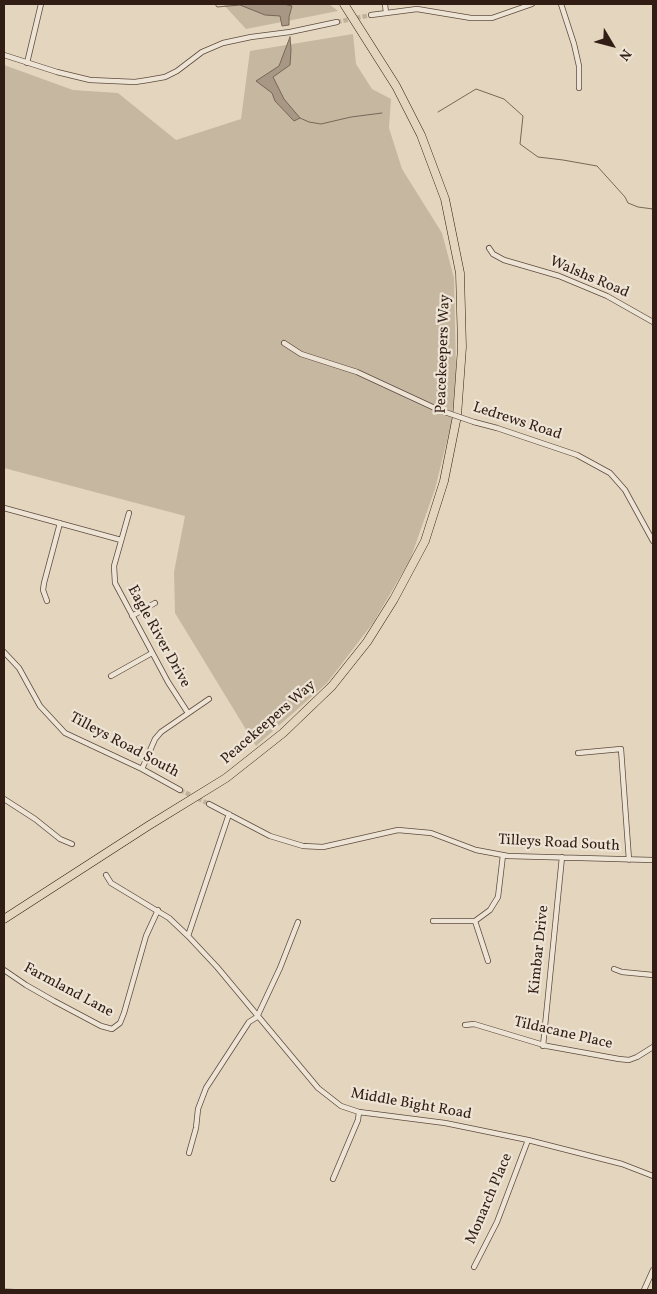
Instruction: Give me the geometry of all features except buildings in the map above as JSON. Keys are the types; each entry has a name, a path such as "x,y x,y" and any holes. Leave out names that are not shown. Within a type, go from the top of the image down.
{"highway":[{"name":"Peacekeepers Way","path":"4,919 226,778 283,733 332,686 367,642 394,599 425,541 444,481 457,416 462,347 460,273 445,199 421,135 396,86 344,4"}],"street":[{"path":"27,63 41,4"},
{"path":"385,4 386,13"},
{"path":"371,14 417,9 471,18 492,18 532,4"},
{"path":"561,4 579,66 579,88"},
{"path":"4,55 90,80 135,82 165,77 202,52 223,43 337,22"},
{"name":"Walshs Road","path":"489,248 493,254 504,260 559,276 606,296 653,322"},
{"name":"Ledrews Road","path":"284,343 301,354 357,372 439,410 576,455 610,472 625,490 653,541"},
{"path":"4,508 121,540"},
{"name":"Eagle River Drive","path":"129,513 114,566 117,589 188,713"},
{"path":"46,601 43,590 44,583 60,523"},
{"path":"132,616 156,603"},
{"name":"Tilleys Road South","path":"4,652 19,668 40,706 65,733 142,769 180,790"},
{"path":"111,676 152,653"},
{"path":"142,769 158,735 167,726 209,699"},
{"path":"578,753 621,749 629,860"},
{"path":"4,799 35,819 60,839 72,844"},
{"name":"Tilleys Road South","path":"209,804 270,836 303,846 323,847 398,830 431,833 476,850 503,855 653,860"},
{"path":"188,936 230,814"},
{"path":"433,921 475,921 490,910 498,896 503,855"},
{"name":"Kimbar Drive","path":"544,1046 562,857"},
{"name":"Middle Bight Road","path":"106,875 111,883 158,910 188,936 217,967 257,1017 288,1050 318,1088 342,1106 359,1112 445,1123 528,1140 622,1164 653,1176"},
{"name":"Farmland Lane","path":"4,970 54,1001 101,1026 112,1029 120,1023 124,1013 146,936 158,910"},
{"path":"475,921 488,961"},
{"path":"189,1153 196,1128 198,1109 206,1088 248,1022 257,1017 280,968 298,922"},
{"path":"614,969 622,972 653,975"},
{"name":"Tildacane Place","path":"465,1025 474,1024 544,1046 624,1060 637,1058 653,1047"},
{"path":"333,1179 358,1120 359,1112"},
{"name":"Monarch Place","path":"474,1266 497,1222 528,1140"},
{"path":"644,1290 653,1270"}],"shaded area":[{"path":"223,4 329,4 338,11 246,29"},
{"path":"284,4 292,6 289,25 282,26 280,16 265,15 240,5"},
{"path":"353,34 356,64 372,89 391,99 389,128 402,169 442,233 454,278 456,369 452,420 435,489 410,560 373,623 327,683 256,746 175,613 174,572 185,516 4,468 4,65 73,90 118,93 176,140 241,119 250,51"},
{"path":"290,37 290,65 273,77 284,99 300,118 294,121 275,101 272,93 256,81 279,66"}],"waterway":[{"path":"215,4 217,7 240,5"},
{"path":"438,112 476,89 504,99 523,116 520,144 538,157 597,166 625,197 628,203 638,207 653,209"},
{"path":"300,118 321,124 351,117 382,113"},
{"path":"4,1289 27,1290"}],"tunnel":[{"path":"337,22 371,15"},
{"path":"180,790 209,804"}]}
